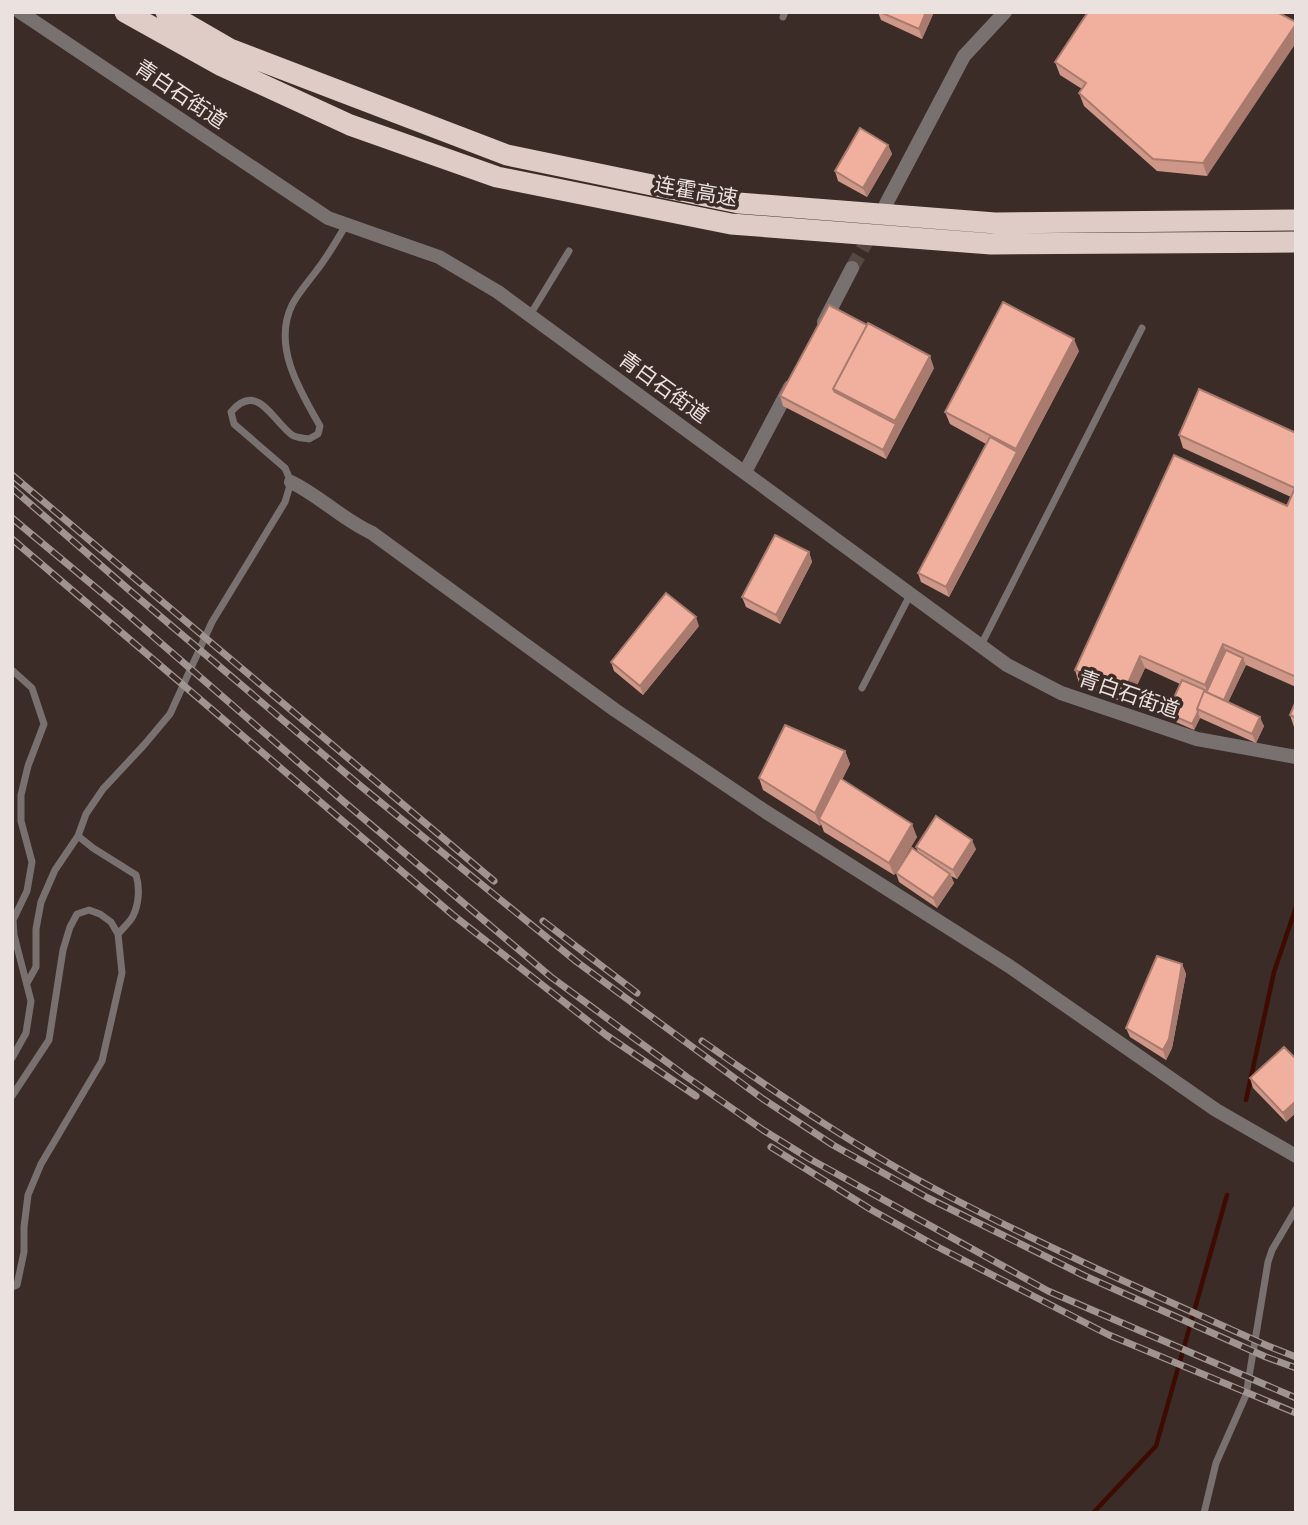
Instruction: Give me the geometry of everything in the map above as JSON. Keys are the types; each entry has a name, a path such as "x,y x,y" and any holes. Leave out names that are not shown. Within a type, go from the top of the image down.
{"highway":[{"name":"连霍高速","path":"125,12 222,66 362,129 497,177 705,219 731,224 991,244 1296,242"},
{"name":"连霍高速","path":"166,12 230,49 507,155 738,202 995,223 1296,220"}],"street":[{"name":"青白石街道","path":"20,12 328,218 439,257 498,292 1007,665 1061,693 1196,739 1296,757"},
{"path":"886,204 964,56 1005,12"},
{"path":"814,340 852,268"},
{"path":"745,472 795,376"},
{"path":"291,482 372,533 615,710 766,813 1009,966 1216,1110 1296,1156"}],"lane":[{"path":"27,983 36,967 36,929 41,902 55,870 78,836 86,814 103,789 170,713 212,622 285,502 291,482 285,468 234,424 231,412 245,400 258,401 295,437 309,439 318,433 320,426 288,360 286,326 292,305 347,224"},
{"path":"530,315 569,251"},
{"path":"980,646 1142,328"},
{"path":"862,688 910,594"},
{"path":"12,670 32,688 44,724 28,766 21,795 20,821 32,862 27,891 13,920 14,935 31,1001 26,1033 12,1058"},
{"path":"78,836 136,875 137,901 133,916 118,934"},
{"path":"12,1096 49,1040 69,927 78,914 89,910 100,914 111,922 118,934 122,973 102,1061 37,1174 29,1195 24,1227 24,1252 17,1285 12,1287"},
{"path":"1204,1513 1216,1463 1246,1395 1268,1262 1296,1209"}],"building":[{"path":"880,12 926,12 919,29"},
{"path":"1088,12 1277,12 1296,24 1203,163 1153,159 1079,93 1086,83 1055,62"},
{"path":"860,128 888,145 863,188 835,171"},
{"path":"1003,302 1074,339 1016,449 945,412"},
{"path":"829,305 867,325 833,389 896,424 883,450 780,396"},
{"path":"868,323 930,356 895,421 833,389"},
{"path":"1199,389 1296,433 1296,677 1223,644 1205,685 1140,656 1124,692 1075,670 1174,455 1287,506 1295,488 1179,435"},
{"path":"990,437 1017,452 946,587 918,573"},
{"path":"775,535 809,552 776,615 742,597"},
{"path":"666,593 696,617 640,686 611,662"},
{"path":"1226,650 1243,658 1224,700 1204,691 1192,724 1167,713 1182,680 1207,691"},
{"path":"1204,691 1260,717 1252,734 1197,709"},
{"path":"1296,701 1296,718 1290,715"},
{"path":"785,725 845,751 815,813 759,778"},
{"path":"840,778 912,824 889,863 819,819"},
{"path":"936,816 972,840 953,870 916,847"},
{"path":"912,848 950,874 933,898 896,873"},
{"path":"1157,956 1182,964 1169,1039 1163,1050 1126,1028"},
{"path":"1284,1047 1296,1059 1296,1101 1283,1113 1250,1078"}],"waterway":[{"path":"1246,1100 1274,972 1296,907"},
{"path":"1093,1513 1156,1446 1227,1195"}],"tunnel":[{"path":"852,268 873,230"}],"railway":[{"path":"12,475 494,881"},
{"path":"12,488 357,783 577,962 763,1099 833,1145 928,1198 1085,1276 1296,1368"},
{"path":"12,518 551,977 763,1130 810,1159 1048,1291 1296,1398"},
{"path":"12,539 453,915 606,1035 696,1096"},
{"path":"543,921 637,993"},
{"path":"702,1041 823,1123 950,1197 1108,1274 1296,1357"},
{"path":"771,1147 870,1209 934,1245 1109,1335 1296,1413"}]}
